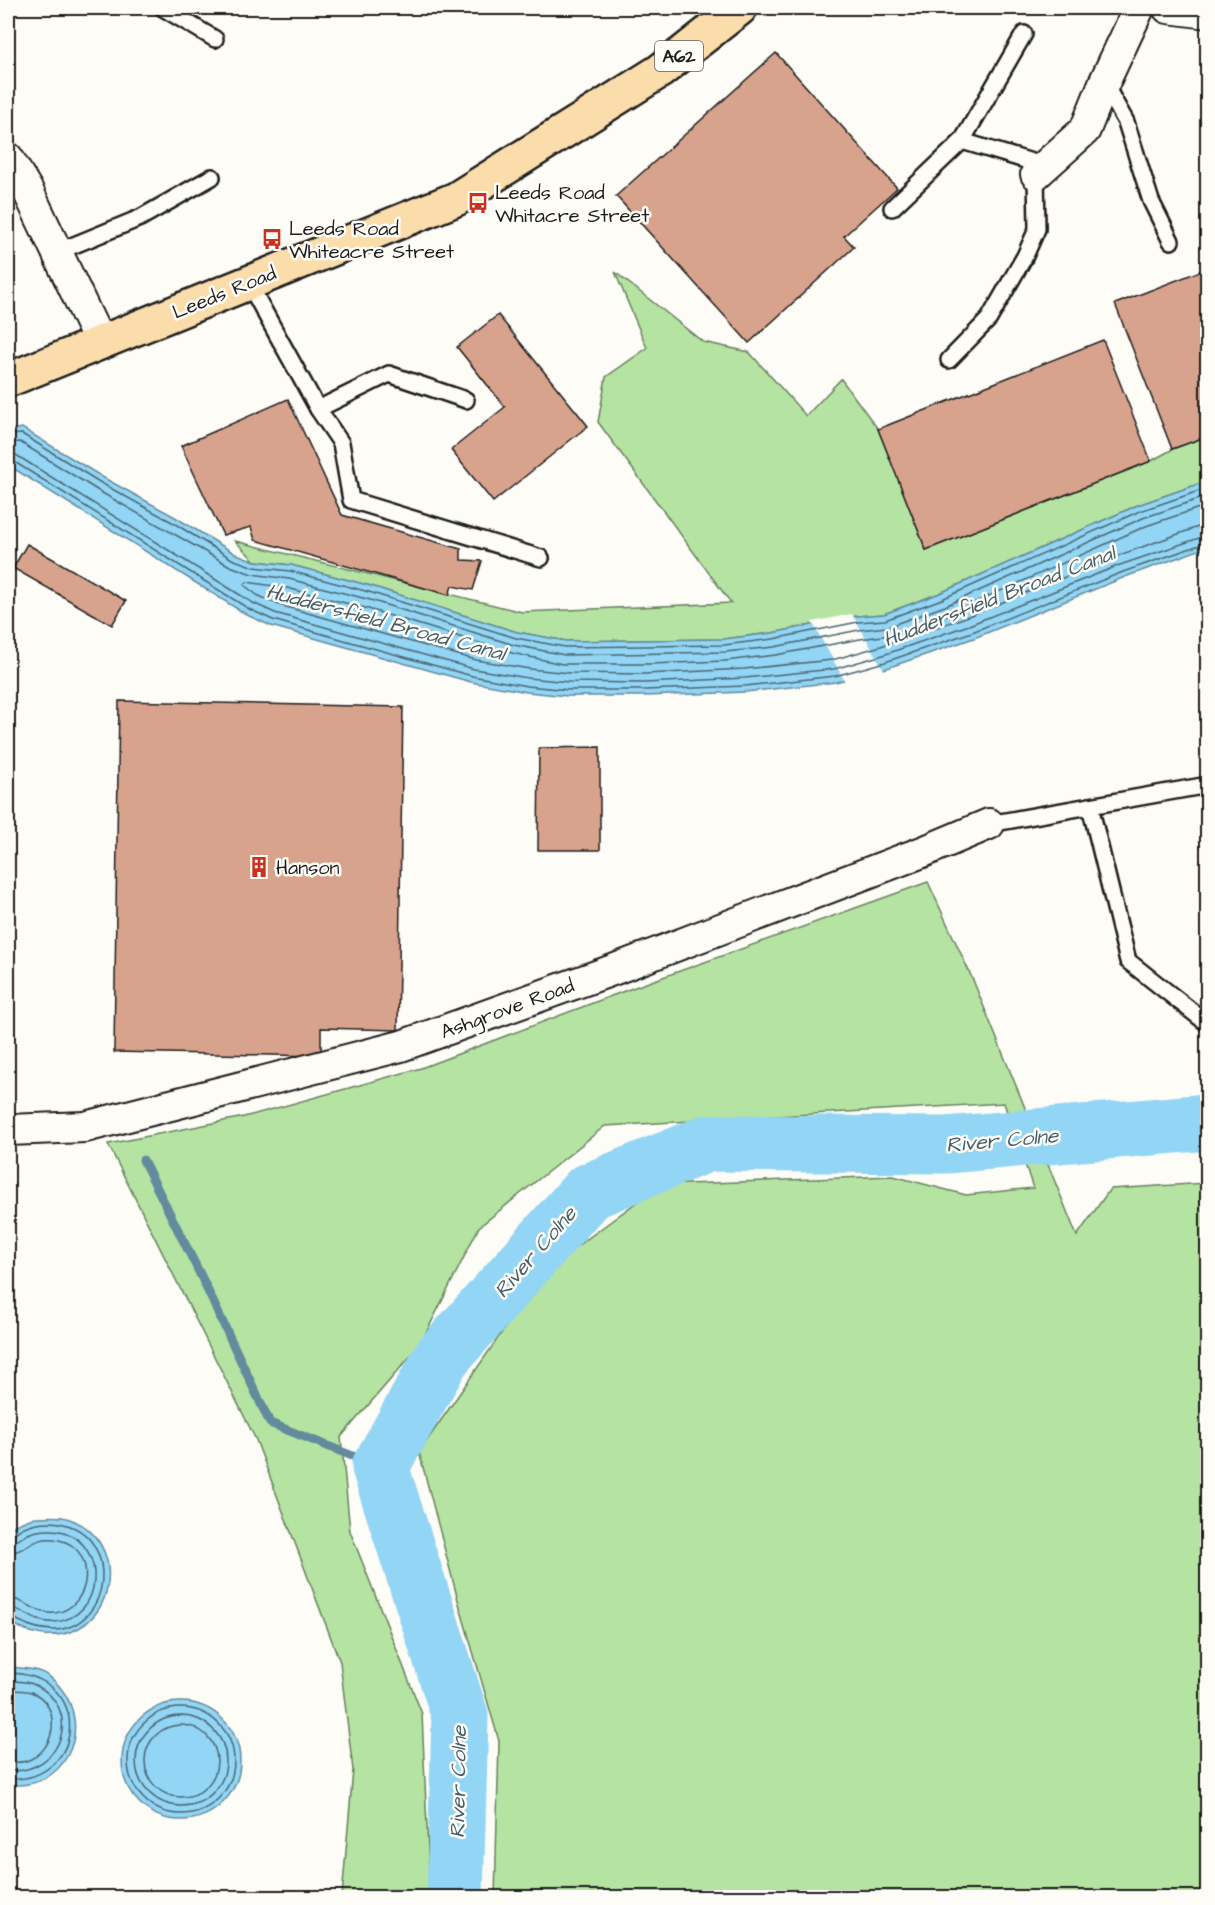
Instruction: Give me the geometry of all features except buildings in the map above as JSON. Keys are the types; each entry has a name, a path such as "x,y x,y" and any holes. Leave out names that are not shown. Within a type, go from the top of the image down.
{"main road":[{"name":"Leeds Road","path":"8,380 456,199 660,71 740,8"}],"street":[{"path":"1041,170 1085,130 1139,8"},
{"path":"1168,8 1208,13"},
{"path":"8,158 28,191 100,343"},
{"name":"Ashgrove Road","path":"8,1130 85,1127 401,1046 610,971 914,856 989,824"}],"lane":[{"path":"162,8 215,39"},
{"path":"892,208 962,141 1024,34"},
{"path":"1104,83 1126,122 1151,201 1171,241"},
{"path":"950,360 989,320 1025,256 1037,229 1041,170 962,141"},
{"path":"57,252 141,218 212,177"},
{"path":"248,282 318,409 341,443 351,500 541,558"},
{"path":"318,409 389,374 466,400"},
{"path":"989,824 1208,785"},
{"path":"1090,806 1128,961 1208,1024"}],"green space":[{"path":"615,272 703,342 749,352 806,416 841,379 878,429 926,550 1151,461 1173,449 1207,436 1207,481 1138,505 940,593 884,614 857,616 772,633 724,639 566,641 517,632 371,586 291,565 255,561 235,541 522,612 731,603 598,422 606,377 647,348"},
{"path":"928,882 973,980 1077,1236 1110,1189 1207,1183 1207,1897 495,1897 499,1741 458,1600 419,1452 545,1270 660,1185 893,1176 966,1195 1033,1188 1004,1103 605,1126 479,1227 420,1345 341,1437 350,1531 422,1714 430,1897 342,1897 353,1770 340,1662 256,1440 108,1144 244,1117 421,1068 635,987"}],"water":[{"name":"Huddersfield Broad Canal","path":"8,428 11,430 22,428 234,553 255,561 291,565 371,586 517,632 566,641 724,639 772,633 857,616 884,614 940,593 1138,505 1207,481 1207,547 1125,577 974,638 887,668 836,682 745,692 645,696 568,696 527,692 471,682 271,626 247,615 8,465"},
{"path":"35,1517 63,1517 88,1530 102,1546 108,1566 107,1587 100,1606 87,1622 68,1633 44,1635 34,1633 20,1628 8,1618 8,1532 15,1525"},
{"path":"8,1668 35,1670 53,1680 70,1704 74,1722 73,1739 68,1755 58,1769 44,1779 27,1784 8,1784"},
{"path":"181,1702 204,1706 223,1719 236,1738 240,1761 236,1784 223,1803 204,1816 181,1820 158,1816 139,1803 126,1784 122,1761 126,1738 139,1719 158,1706"}],"pier":[{"path":"852,614 885,672 846,683 812,622"}],"waterway":[{"name":"River Colne","path":"455,1898 460,1716 380,1467 442,1357 588,1192 708,1143 946,1145 1208,1122"},
{"path":"143,1160 270,1423 380,1467"}],"place":[{"name":"Leeds Road Whitacre Street","path":"478,203"},
{"name":"Leeds Road Whiteacre Street","path":"272,239"},
{"name":"Hanson","path":"259,867"}]}
